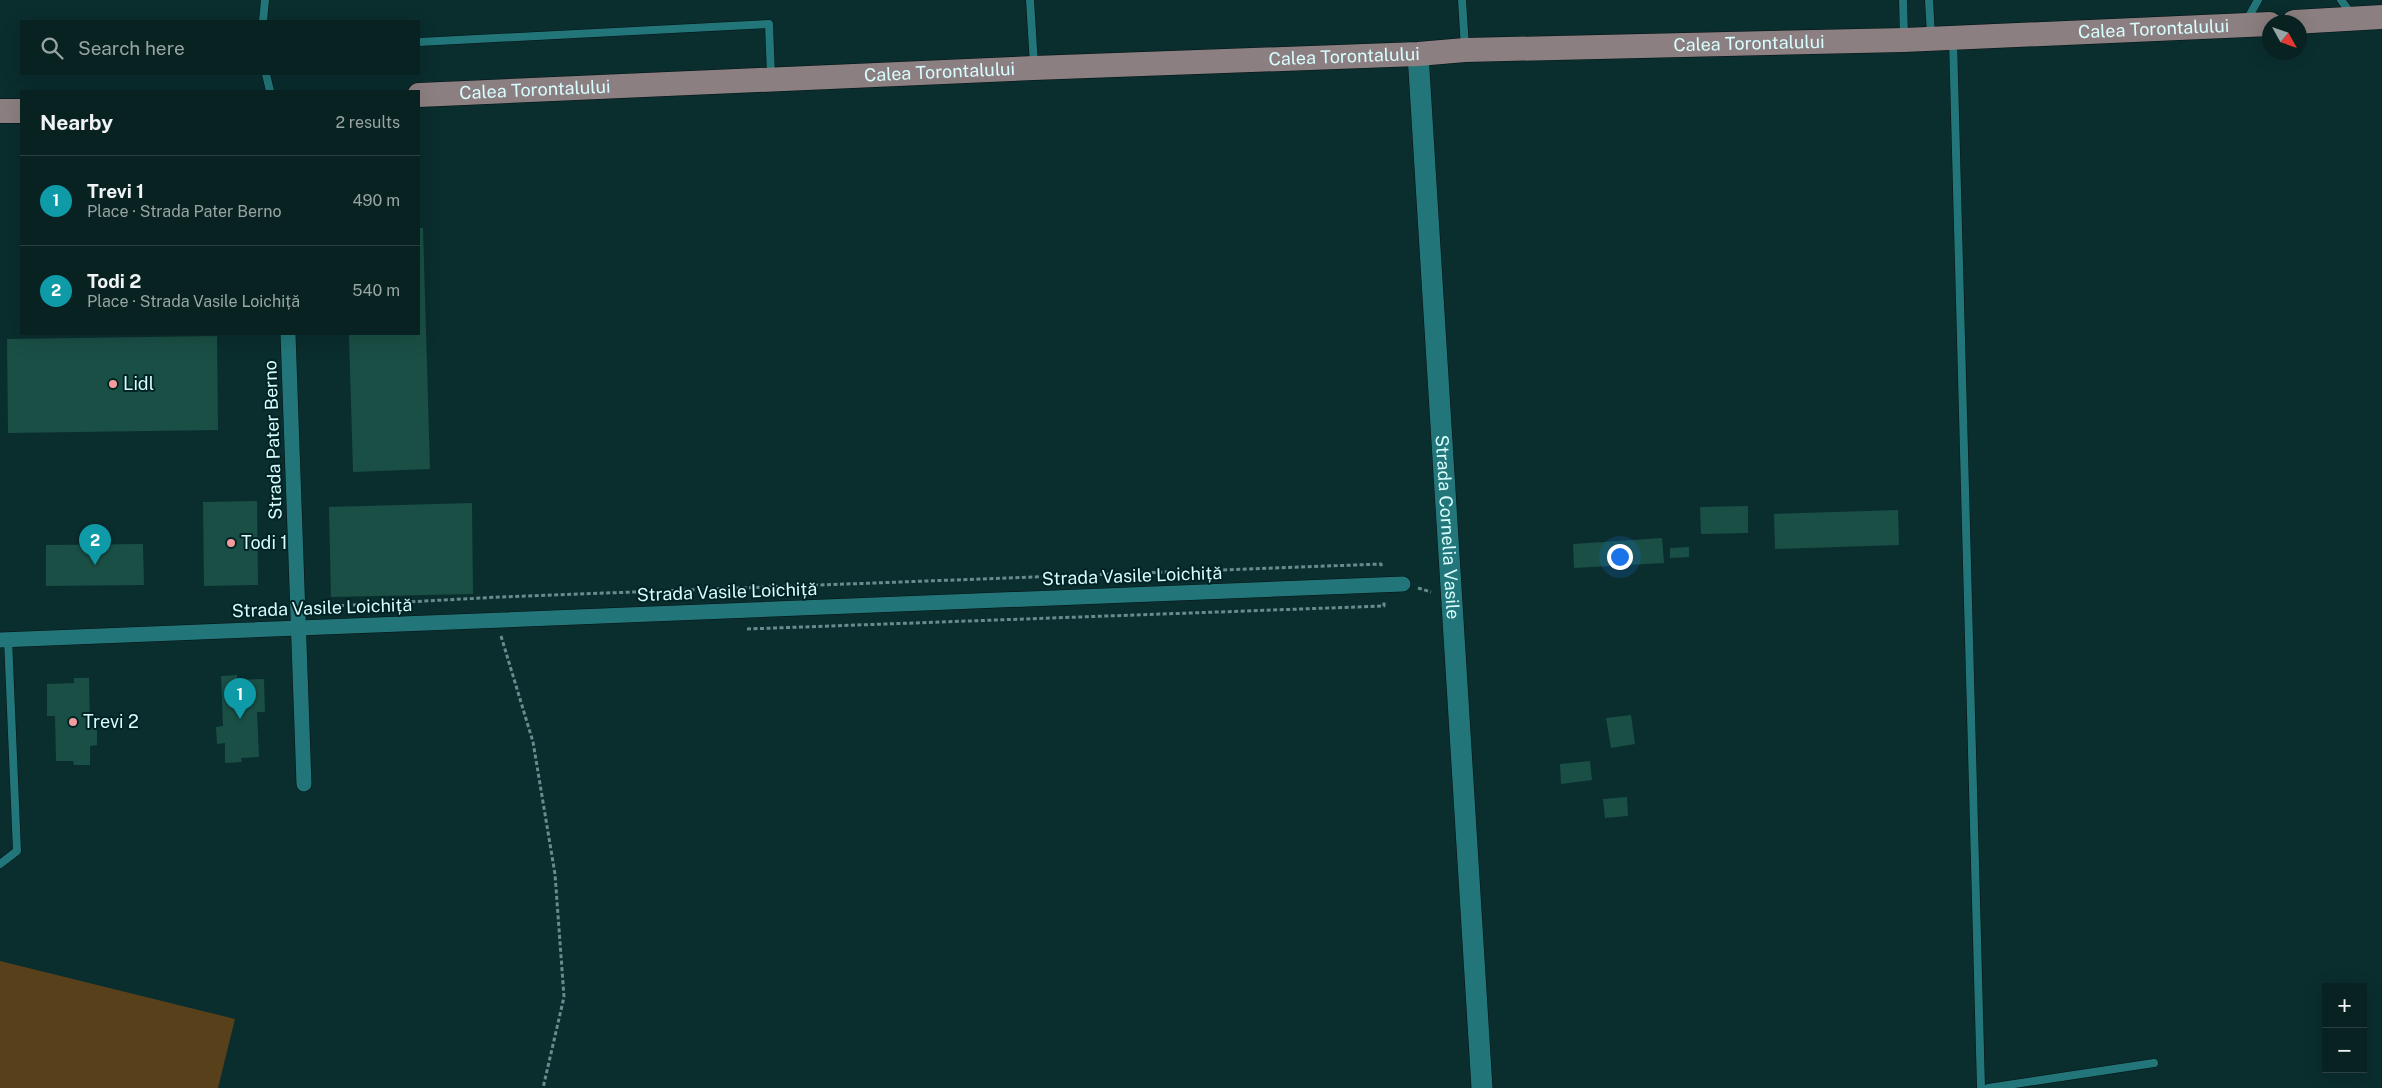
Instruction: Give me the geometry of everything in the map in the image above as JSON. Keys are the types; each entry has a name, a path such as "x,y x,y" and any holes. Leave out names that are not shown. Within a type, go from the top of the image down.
{"main road":[{"path":"2307,19 2348,9 2382,17"},
{"name":"Calea Torontalului","path":"420,95 1034,68 1418,54 1465,50 1904,40 2262,25"},
{"path":"0,111 20,111"}],"street":[{"name":"Strada Cornelia Vasile","path":"1418,54 1482,1088"},
{"name":"Strada Pater Berno","path":"288,335 304,784"},
{"name":"Strada Vasile Loichiță","path":"4,640 1403,584"}],"lane":[{"path":"263,20 265,0"},
{"path":"1030,0 1034,68"},
{"path":"1462,0 1465,50"},
{"path":"1903,0 1904,40"},
{"path":"1929,0 1942,38 1981,1088"},
{"path":"2244,26 2258,0"},
{"path":"420,42 769,24 771,80"},
{"path":"266,75 270,90"},
{"path":"0,864 17,852 4,640"},
{"path":"1988,1088 2154,1063"}],"path":[{"path":"1403,584 1453,599"},
{"path":"500,620 501,638 533,742 556,883 564,998 543,1088"}],"shaded area":[{"path":"0,961 235,1019 218,1088 0,1088"}],"building":[{"path":"420,228 423,228 430,469 353,472 349,335 420,335"},
{"name":"Lidl","path":"217,336 218,430 8,433 7,339"},
{"name":"Todi 1","path":"257,501 258,585 204,586 203,502"},
{"path":"472,503 473,594 331,597 329,507"},
{"path":"1748,506 1748,533 1701,534 1700,507"},
{"path":"1898,510 1899,545 1775,549 1774,514"},
{"path":"1662,538 1664,563 1574,568 1573,544"},
{"path":"143,544 144,585 46,586 46,545"},
{"path":"1689,547 1689,557 1670,558 1670,548"},
{"path":"237,675 237,680 264,679 265,712 257,712 259,757 241,758 242,762 225,763 225,743 217,744 216,727 223,726 221,676"},
{"name":"Trevi 2","path":"74,678 89,678 90,728 97,728 97,745 90,746 90,765 74,765 73,761 56,761 55,716 47,716 47,684 74,683"},
{"path":"1631,715 1635,744 1611,748 1606,718"},
{"path":"1590,761 1592,780 1561,784 1560,764"},
{"path":"1627,797 1628,816 1605,818 1603,799"}],"place":[{"name":"Lidl","path":"113,384"},
{"name":"Todi 1","path":"231,543"},
{"name":"Todi 2","path":"95,565"},
{"name":"Trevi 1","path":"240,719"},
{"name":"Trevi 2","path":"73,722"}]}
